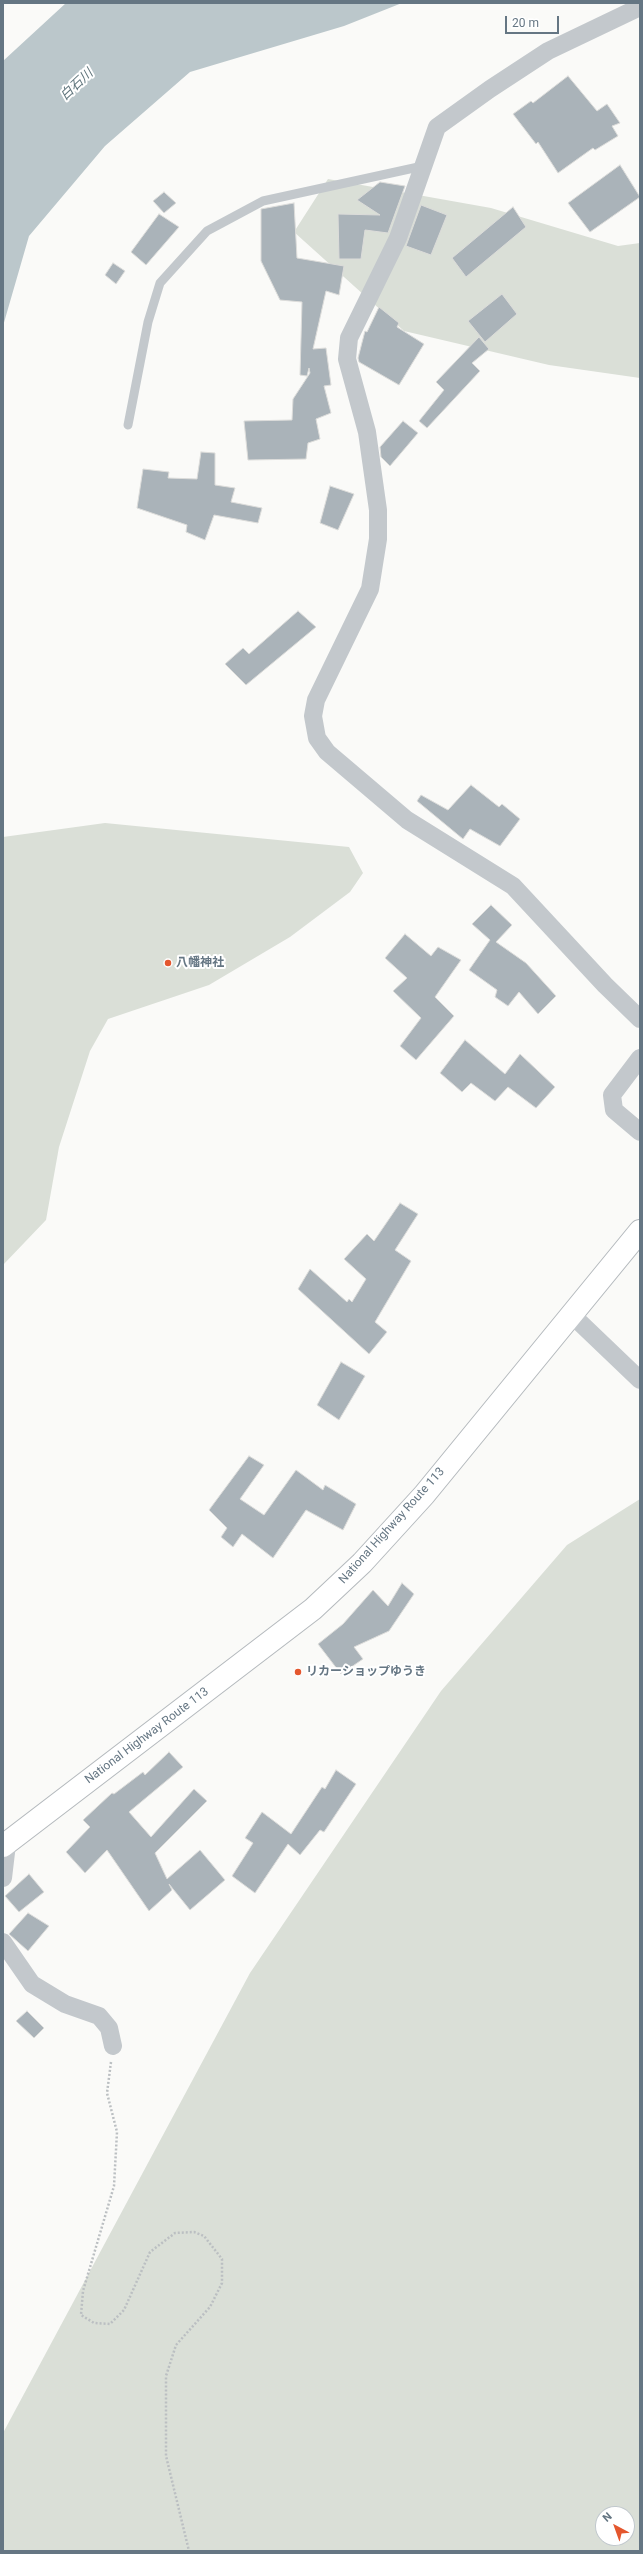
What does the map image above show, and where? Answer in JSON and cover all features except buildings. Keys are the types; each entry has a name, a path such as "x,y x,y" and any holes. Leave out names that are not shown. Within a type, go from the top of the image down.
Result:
{"highway":[{"name":"National Highway Route 113","path":"5,1845 313,1609 362,1563 424,1495 640,1231"}],"street":[{"path":"640,7 548,51 465,106 437,127 398,238 349,338 347,359 366,432 378,510 378,539 370,589 316,700 313,716 318,738 327,752 407,820 513,886 605,985 640,1019"},
{"path":"640,1058 612,1095 614,1110 640,1132"},
{"path":"572,1315 640,1380"},
{"path":"3,1878 5,1845"},
{"path":"3,1942 32,1984 65,2004 99,2016 109,2028 113,2046"}],"lane":[{"path":"128,425 148,322 160,283 207,231 263,201 423,166"}],"path":[{"path":"113,2046 107,2093 117,2132 114,2186 83,2291 81,2314 94,2324 110,2324 124,2310 150,2252 175,2233 194,2232 204,2236 222,2259 222,2283 210,2307 176,2345 166,2376 166,2456 189,2551"}],"shaded area":[{"path":"328,179 491,208 618,246 640,243 640,378 549,365 404,331 294,232"},
{"path":"105,823 349,847 363,873 350,892 290,937 209,985 108,1019 90,1051 59,1147 46,1220 3,1265 3,837"},
{"path":"640,1499 640,2551 3,2551 3,2433 250,1973 441,1691 567,1545"}],"water":[{"name":"白石川","path":"66,3 402,3 344,26 190,72 105,146 29,236 3,326 3,61"}],"place":[{"name":"八幡神社","path":"168,963"},
{"name":"リカーショップゆうき","path":"298,1672"}]}
